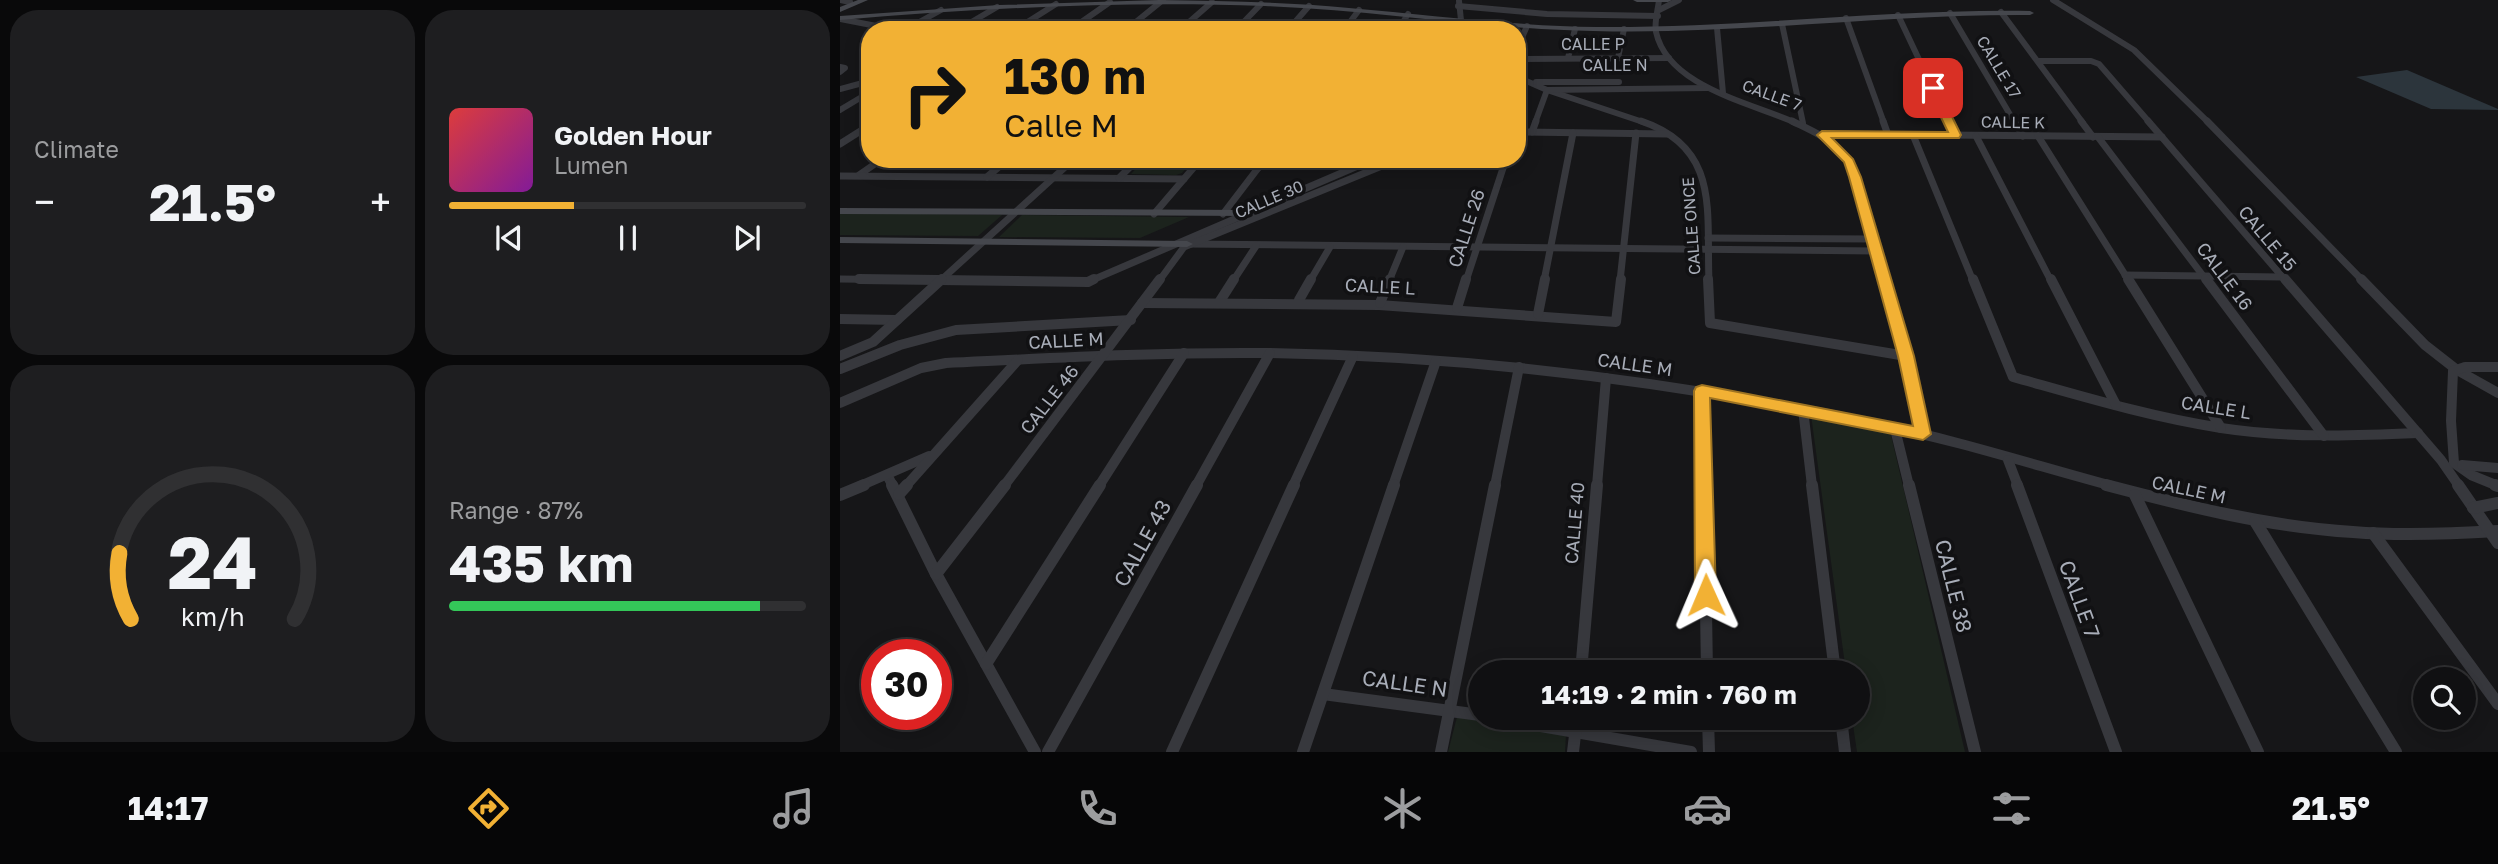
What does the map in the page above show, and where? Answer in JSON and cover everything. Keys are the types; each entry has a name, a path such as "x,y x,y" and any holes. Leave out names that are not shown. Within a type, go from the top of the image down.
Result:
{"street":[{"path":"840,0 852,1"},
{"path":"840,8 864,0"},
{"path":"1637,0 1668,0"},
{"path":"1656,29 1659,0"},
{"path":"1460,20 1459,3 1547,14 1658,13 1679,0"},
{"path":"2053,0 2134,50 2186,99 2425,345 2457,370 2498,393"},
{"path":"840,8 852,1"},
{"path":"1137,21 1162,1"},
{"path":"840,19 997,6 1162,1 1309,6 1471,21"},
{"path":"1083,21 1110,2"},
{"path":"1190,21 1212,2"},
{"path":"1029,21 1056,4"},
{"path":"1245,21 1261,4"},
{"path":"973,21 997,6"},
{"path":"1296,21 1309,6"},
{"path":"921,21 941,10"},
{"path":"1351,21 1359,10"},
{"name":"CALLE 16","path":"2001,12 2205,276 2324,436"},
{"name":"CALLE 17","path":"1950,13 2023,136"},
{"path":"1527,26 1656,29 1782,24 1898,15 2030,13"},
{"path":"857,22 876,15"},
{"path":"1404,21 1408,15"},
{"path":"1898,15 1955,135"},
{"path":"1846,18 1888,135"},
{"path":"840,19 861,23"},
{"path":"1782,24 1803,123"},
{"path":"1717,27 1723,93"},
{"path":"1568,58 1575,29"},
{"path":"1618,58 1623,29"},
{"name":"CALLE 7","path":"1656,29 1669,58 1700,83 1803,123 1822,135 1849,161 1906,356 1923,434"},
{"name":"CALLE P","path":"1526,59 1669,58"},
{"name":"CALLE 15","path":"2038,61 2096,62 2441,460 2473,508 2494,532 2498,542"},
{"name":"CALLE ONCE","path":"1526,81 1631,117 1669,134 1694,156 1702,169 1705,182 1710,323 1906,356"},
{"name":"CALLE N","path":"1529,82 1700,83"},
{"path":"840,89 861,83"},
{"name":"CALLE N","path":"1547,90 1712,88"},
{"path":"1532,132 1547,90"},
{"path":"841,109 861,97"},
{"path":"840,145 861,131"},
{"path":"1526,132 1669,134"},
{"path":"1538,314 1573,133"},
{"path":"1622,249 1636,133"},
{"name":"CALLE K","path":"1822,135 2162,137"},
{"name":"CALLE L","path":"1913,135 2013,377 2116,405 2221,428 2324,436 2418,433"},
{"path":"1976,136 2116,405"},
{"path":"2038,136 2221,428"},
{"path":"858,176 869,168"},
{"path":"987,177 998,168"},
{"path":"840,356 873,342 1064,168"},
{"path":"1119,178 1129,168"},
{"path":"1154,214 1193,168"},
{"path":"1223,214 1258,168"},
{"path":"840,279 1088,282 1255,216 1355,168"},
{"name":"CALLE 30","path":"1255,216 1377,168"},
{"name":"CALLE 26","path":"1457,308 1503,168"},
{"path":"840,176 1184,179"},
{"path":"840,211 1255,216"},
{"path":"1709,238 1873,239"},
{"path":"840,240 1877,251"},
{"name":"CALLE 46","path":"936,574 1104,356 1182,244"},
{"path":"1220,301 1256,246"},
{"path":"1299,300 1330,247"},
{"path":"1380,303 1403,247"},
{"name":"CALLE L","path":"1142,303 1299,300 1380,303 1616,322 1622,249"},
{"path":"2125,275 2281,277"},
{"path":"840,319 897,320"},
{"path":"840,369 879,353 956,330 1130,320"},
{"path":"873,342 879,353"},
{"path":"986,664 1184,353"},
{"name":"CALLE M","path":"840,403 921,369 946,363 1184,353 1270,353 1519,367 1702,391 1923,434 2135,495 2255,520 2373,533 2494,532"},
{"name":"CALLE 43","path":"1048,752 1270,353"},
{"path":"1172,752 1353,356"},
{"path":"899,494 1018,360"},
{"path":"1303,752 1436,361"},
{"path":"1441,752 1519,367"},
{"path":"2454,463 2451,421 2453,371 2465,367 2498,367"},
{"name":"CALLE 40","path":"1582,660 1606,378"},
{"path":"1702,391 1707,660"},
{"path":"1803,410 1834,660"},
{"name":"CALLE 38","path":"1895,429 1975,752"},
{"path":"840,495 935,454"},
{"name":"CALLE 7","path":"2008,460 2116,752"},
{"path":"2441,460 2482,469 2498,468"},
{"path":"2454,463 2471,475 2498,486"},
{"path":"887,475 899,494 936,574 1035,752"},
{"path":"2135,495 2258,752"},
{"path":"2473,508 2498,503"},
{"path":"2255,520 2396,752"},
{"path":"2373,533 2498,704"},
{"name":"CALLE N","path":"1323,694 1468,713"},
{"path":"1573,752 1575,730"},
{"path":"1601,730 1691,752"},
{"path":"1708,730 1709,752"},
{"path":"1842,730 1845,752"}],"shaded area":[{"path":"2407,70 2498,110 2431,109 2356,77"},
{"path":"1137,168 1186,168 1176,175 1131,174"},
{"path":"840,213 1002,215 978,236 840,235"},
{"path":"1022,215 1189,217 1140,238 999,237"},
{"path":"1811,415 1890,431 1965,752 1857,752 1854,730 1870,730 1870,660 1844,660"},
{"path":"1457,717 1468,719 1468,730 1536,730 1566,735 1565,752 1448,752"}],"route":[{"path":"1706,595 1702,391 1923,434 1906,356 1855,177 1849,161 1822,135 1955,135 1933,88"}]}
